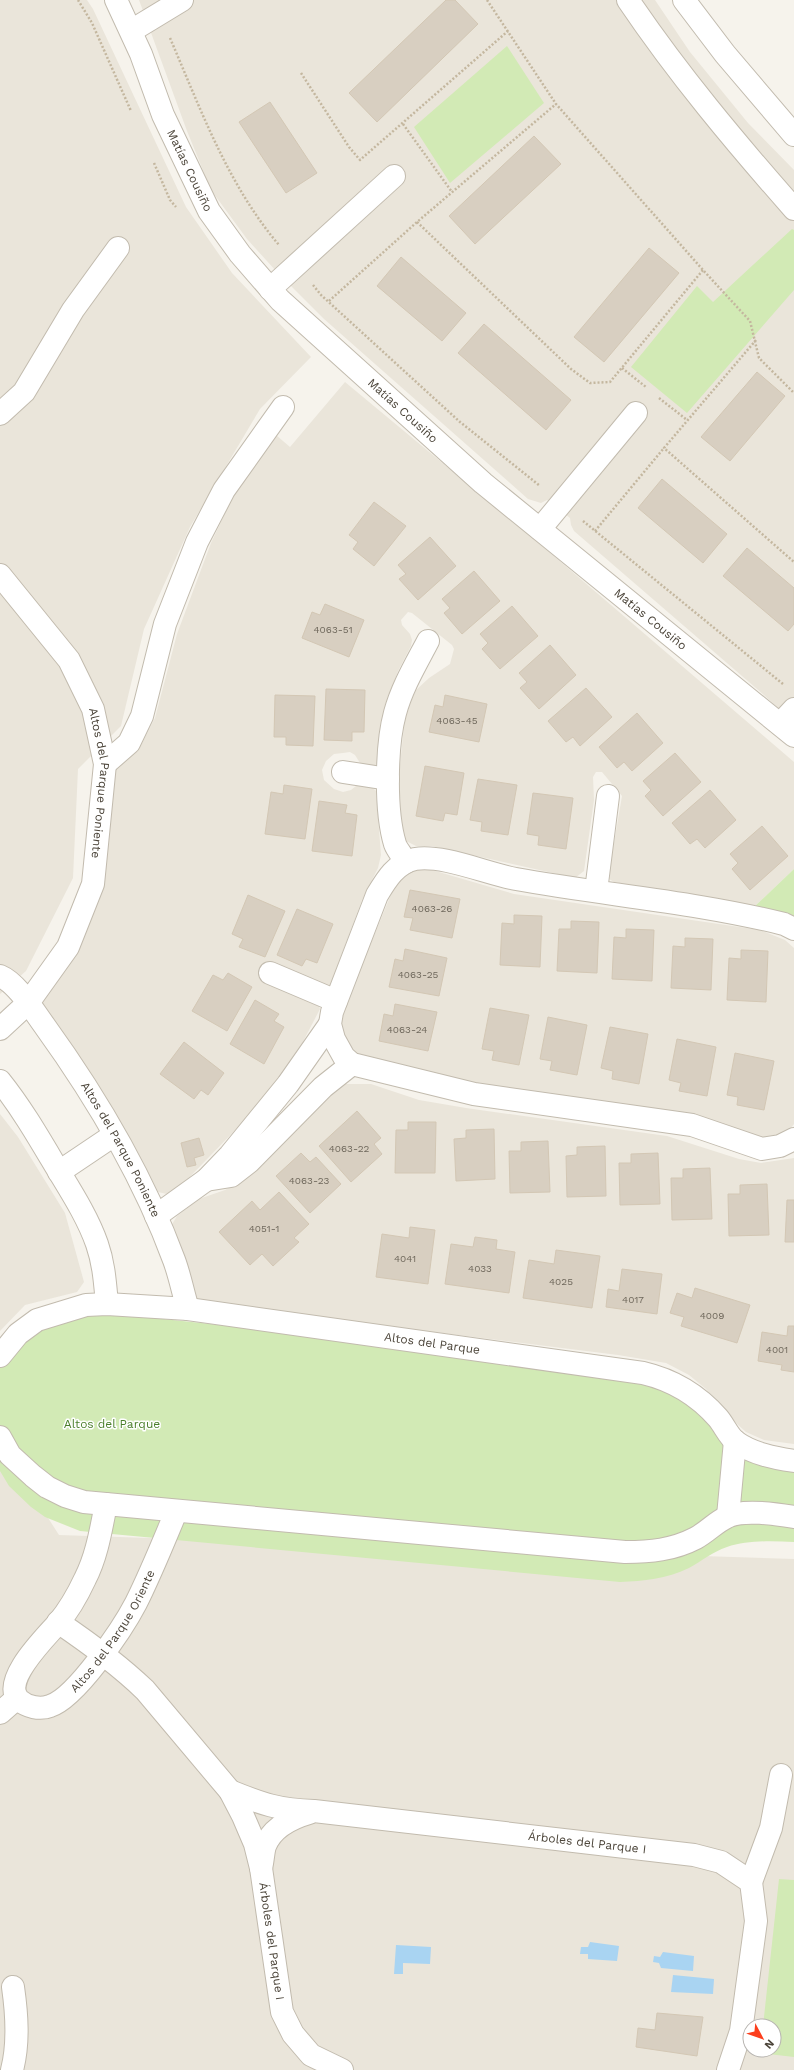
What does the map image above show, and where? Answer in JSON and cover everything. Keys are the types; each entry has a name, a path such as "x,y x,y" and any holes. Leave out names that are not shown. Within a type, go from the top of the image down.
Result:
{"street":[{"name":"Matías Cousiño","path":"116,0 131,31 163,115 209,211 240,254 280,300 483,483 540,529 789,715"},
{"path":"131,31 182,0"},
{"path":"628,0 678,72 737,144 794,209"},
{"path":"684,0 725,54 794,135"},
{"path":"270,289 394,176"},
{"path":"0,414 24,392 73,310 118,248"},
{"path":"105,764 129,743 142,716 165,624 197,542 224,490 283,407"},
{"path":"540,529 636,413"},
{"name":"Altos del Parque Poniente","path":"0,575 69,660 93,709 105,764 93,884 68,947 28,1003 0,1029"},
{"path":"406,862 396,846 392,830 388,779 394,714 402,691 428,641"},
{"path":"342,772 388,779"},
{"path":"596,891 608,796"},
{"path":"156,1216 206,1180 260,1121 302,1065 330,1024 336,1001 377,895 386,880 399,866 406,862 421,858 447,862 499,876 703,906 784,924 794,929"},
{"path":"270,973 336,1001"},
{"path":"0,976 8,979 28,1003"},
{"name":"Altos del Parque Poniente","path":"28,1003 78,1074 129,1160 156,1216 174,1261 188,1310"},
{"path":"330,1024 338,1047 352,1064 474,1094 692,1125 762,1148 780,1146 794,1139"},
{"path":"206,1180 231,1176 249,1162 323,1087 352,1064"},
{"path":"0,1081 18,1104 76,1199 97,1243 104,1270 107,1304"},
{"path":"260,1121 276,1135"},
{"path":"59,1172 114,1136"},
{"name":"Altos del Parque","path":"0,1356 18,1334 37,1320 86,1305 107,1304 188,1310 643,1373 661,1377 694,1394 719,1419 735,1442"},
{"path":"0,1437 10,1455 47,1487 65,1496 84,1502 176,1512 625,1552 655,1552 678,1545 696,1538 728,1516 770,1513 794,1517"},
{"path":"728,1516 735,1442 757,1452 794,1461"},
{"path":"0,1712 17,1698 14,1690 16,1677 21,1665 58,1622 86,1579 95,1554 106,1504"},
{"name":"Altos del Parque Oriente","path":"17,1698 24,1704 38,1707 49,1707 59,1702 69,1694 103,1653 135,1604 156,1561 176,1512"},
{"name":"Árboles del Parque I","path":"58,1622 103,1653 145,1690 230,1791 255,1844 261,1868 282,2012 293,2034 311,2055 342,2070"},
{"path":"728,2070 740,2031 756,1922 751,1882 771,1828 781,1775"},
{"name":"Árboles del Parque I","path":"230,1791 264,1805 281,1809 694,1856 721,1862 751,1882"},
{"path":"261,1868 265,1846 274,1832 296,1817 314,1812"},
{"path":"12,2070 17,2037 16,2007 13,1987"}],"path":[{"path":"486,0 556,104 585,140 750,321 756,339 759,358 794,393"},
{"path":"158,14 223,161 267,231 296,265 329,301 460,422 595,531 789,715"},
{"path":"301,73 349,147 360,160 508,31"},
{"path":"329,301 417,222 556,104"},
{"path":"403,124 452,192"},
{"path":"417,222 571,369 590,383 610,382 703,270"},
{"path":"595,531 756,339"},
{"path":"664,448 794,562"}],"shaded area":[{"path":"0,0 87,0 93,9 186,207 232,273 311,357 260,409 190,527 144,629 121,726 78,769 73,878 26,971 0,994"},
{"path":"139,0 655,0 690,52 748,123 794,170 794,723 764,695 574,531 570,518 547,500 541,503 528,499 324,319 276,271 247,239 211,190 187,131"},
{"path":"345,382 534,539 794,762 794,869 753,908 614,882 609,879 609,872 622,796 602,772 596,772 593,777 594,800 584,871 575,878 432,846 416,846 406,841 402,837 399,775 405,716 415,691 429,678 450,664 454,649 452,645 412,613 408,612 401,620 402,625 410,634 412,640 411,646 398,671 388,699 378,762 374,767 366,768 360,763 355,755 350,752 334,754 326,761 322,770 324,780 334,789 343,792 351,790 362,784 372,787 376,791 381,855 378,868 362,900 331,983 318,1004 320,1009 295,1057 270,1094 180,1187 167,1194 158,1192 41,1014 40,999 70,958 110,774 119,763 141,745 155,718 177,634 211,543 238,486 276,435 290,447"},
{"path":"425,868 514,894 760,930 785,940 794,948 794,1124 786,1134 772,1142 472,1083 358,1058 341,1035 341,1015 397,880 404,872"},
{"path":"339,1084 371,1084 419,1100 667,1136 739,1159 761,1163 794,1158 794,1444 764,1440 746,1432 727,1415 706,1389 689,1375 666,1363 618,1355 203,1303 193,1300 171,1226 177,1216 199,1199 225,1190 240,1182"},
{"path":"0,1114 18,1137 65,1213 84,1282 77,1292 25,1305 0,1331"},
{"path":"0,1443 59,1535 794,1559 794,2070 0,2070"}],"green space":[{"path":"507,46 544,103 450,183 414,127"},
{"path":"792,229 794,230 794,290 687,413 631,367 697,286 713,302"},
{"path":"794,869 794,921 753,908"},
{"name":"Altos del Parque","path":"87,1311 640,1369 742,1435 794,1457 794,1542 777,1541 743,1543 717,1551 689,1568 672,1575 646,1580 620,1582 80,1531 45,1517 31,1507 9,1486 0,1471 0,1368 8,1355 39,1326"},
{"path":"779,1879 794,1880 794,2057 782,2056 782,2018 764,2018"}],"water":[{"path":"590,1942 619,1946 617,1961 588,1959 588,1954 580,1954 581,1947 588,1947"},
{"path":"396,1945 431,1947 430,1964 403,1963 403,1974 394,1974"},
{"path":"663,1952 694,1956 693,1971 661,1968 659,1963 653,1962 654,1956 660,1957"},
{"path":"673,1975 714,1979 713,1994 671,1992"}],"building":[{"path":"446,0 455,0 478,24 377,122 349,93"},
{"path":"270,102 317,173 286,193 239,122"},
{"path":"534,136 561,164 475,244 449,216"},
{"path":"649,248 679,273 604,362 574,337"},
{"path":"401,257 466,313 442,341 377,286"},
{"path":"484,324 571,400 546,430 458,353"},
{"path":"757,372 785,396 730,461 701,437"},
{"path":"662,479 727,534 703,563 638,508"},
{"path":"374,502 406,526 374,566 353,549 358,542 349,535"},
{"path":"430,537 456,566 418,600 399,579 406,574 398,565"},
{"path":"747,548 794,588 794,624 788,631 723,576"},
{"path":"474,571 500,601 462,634 444,613 450,608 442,599"},
{"path":"325,604 364,620 349,657 302,638 312,612 320,615"},
{"path":"512,606 538,636 500,669 482,649 488,643 480,634"},
{"path":"550,645 576,675 539,709 520,688 527,682 519,673"},
{"path":"586,688 612,717 580,746 573,737 566,742 548,721"},
{"path":"326,689 365,690 364,732 352,732 352,741 324,740"},
{"path":"275,695 315,696 313,746 286,745 286,737 274,737"},
{"path":"445,695 487,704 479,742 429,732 435,705 443,707"},
{"path":"637,713 663,743 632,771 624,762 617,768 599,747"},
{"path":"675,753 701,782 663,816 645,796 651,790 643,781"},
{"path":"425,766 464,773 457,815 445,813 443,821 416,816"},
{"path":"478,779 517,785 508,835 481,831 482,822 470,820"},
{"path":"284,785 312,789 305,839 265,834 271,792 283,794"},
{"path":"710,790 736,820 705,848 697,839 690,844 672,823"},
{"path":"533,793 573,798 566,849 538,845 539,836 527,834"},
{"path":"319,801 347,805 345,813 357,815 352,856 312,851"},
{"path":"762,826 788,856 750,890 732,869 738,863 730,854"},
{"path":"410,890 460,899 452,938 410,930 413,918 404,917"},
{"path":"248,895 285,911 265,957 239,947 243,939 232,934"},
{"path":"297,909 333,924 317,963 306,959 302,966 277,955"},
{"path":"514,915 542,916 540,967 500,965 502,923 514,924"},
{"path":"571,921 599,922 597,973 557,971 559,929 571,929"},
{"path":"626,929 654,930 652,981 612,979 614,937 626,938"},
{"path":"685,938 713,939 711,990 671,988 673,946 685,947"},
{"path":"405,949 447,958 439,996 389,987 395,959 403,961"},
{"path":"741,950 768,951 766,1002 727,1000 729,958 741,959"},
{"path":"228,973 252,987 227,1031 192,1011 213,975 223,980"},
{"path":"255,1000 279,1014 274,1021 284,1027 264,1064 230,1044"},
{"path":"395,1004 437,1012 428,1051 379,1041 384,1014 393,1016"},
{"path":"490,1008 529,1015 519,1065 492,1060 494,1051 482,1049"},
{"path":"548,1017 587,1025 577,1075 550,1070 552,1061 540,1059"},
{"path":"610,1027 648,1034 639,1084 612,1079 613,1071 601,1068"},
{"path":"677,1039 716,1047 707,1096 679,1091 681,1083 669,1080"},
{"path":"184,1042 224,1073 208,1095 201,1090 194,1099 160,1074"},
{"path":"735,1053 774,1061 764,1110 737,1105 738,1097 727,1095"},
{"path":"357,1111 381,1138 374,1144 382,1154 351,1182 319,1146"},
{"path":"408,1122 436,1122 435,1173 395,1173 396,1130 408,1130"},
{"path":"494,1129 495,1179 456,1181 454,1139 466,1138 466,1130"},
{"path":"199,1138 204,1155 194,1158 196,1165 187,1167 181,1143"},
{"path":"548,1141 550,1192 510,1193 509,1151 521,1151 521,1142"},
{"path":"605,1146 606,1196 567,1197 566,1156 577,1155 577,1147"},
{"path":"301,1153 310,1162 316,1157 341,1184 310,1213 276,1176"},
{"path":"658,1153 660,1204 620,1205 619,1163 631,1163 631,1154"},
{"path":"710,1168 712,1219 672,1220 671,1178 683,1178 683,1169"},
{"path":"767,1184 769,1235 729,1236 728,1194 740,1194 740,1185"},
{"path":"279,1192 309,1224 294,1238 299,1242 273,1266 262,1254 250,1265 219,1232 252,1201 260,1210"},
{"path":"787,1200 794,1200 794,1242 785,1242"},
{"path":"410,1227 435,1230 428,1284 376,1277 382,1234 409,1238"},
{"path":"475,1237 497,1240 496,1249 515,1252 509,1293 445,1284 451,1244 473,1247"},
{"path":"556,1250 600,1256 592,1308 523,1298 529,1260 554,1264"},
{"path":"622,1269 662,1274 657,1314 606,1307 608,1289 619,1291"},
{"path":"695,1288 750,1305 737,1343 681,1326 684,1317 670,1313 677,1293 692,1298"},
{"path":"788,1326 794,1326 794,1372 781,1370 782,1365 758,1361 762,1332 787,1336"},
{"path":"657,2013 703,2017 697,2056 636,2047 638,2028 655,2030"}]}
